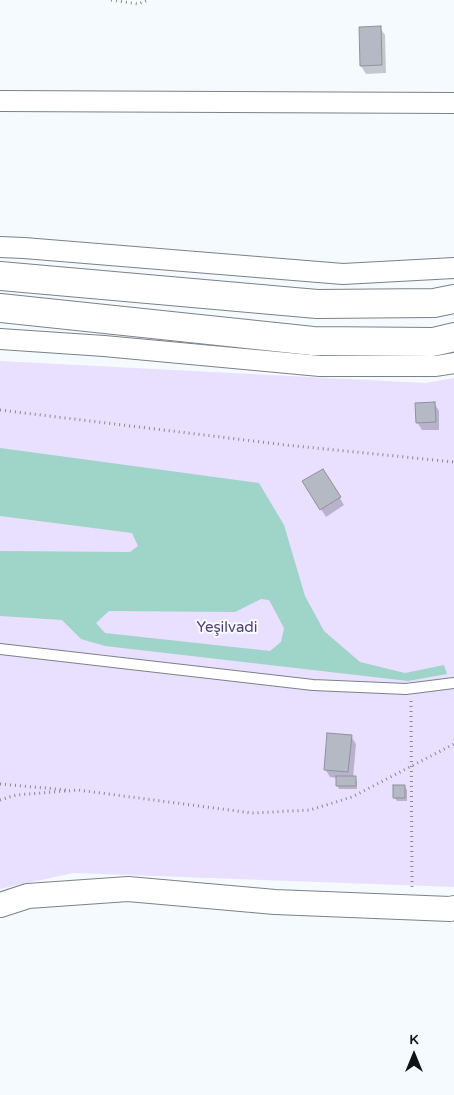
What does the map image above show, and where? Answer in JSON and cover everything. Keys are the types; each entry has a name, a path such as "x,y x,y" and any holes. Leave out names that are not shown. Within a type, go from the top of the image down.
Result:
{"main road":[{"path":"0,276 316,304 434,303 454,299"},
{"path":"0,308 314,341 434,342 454,337"}],"street":[{"path":"0,101 454,103"},
{"path":"0,248 43,249 343,274 454,268"},
{"path":"0,338 320,366 436,366 454,363"},
{"path":"0,904 28,896 128,889 275,902 454,908"}],"lane":[{"path":"0,649 314,685 411,688 454,683"}],"path":[{"path":"111,0 138,4 148,0"},
{"path":"0,410 286,445 454,462"},
{"path":"411,688 412,906"},
{"path":"0,784 90,792 252,813 310,810 352,797 454,744"},
{"path":"0,800 16,795 76,791"}],"green space":[{"name":"Yeşilvadi","path":"0,361 425,383 454,378 454,887 73,873 0,889"}],"shaded area":[{"path":"0,448 259,483 284,525 305,596 324,631 360,662 405,673 444,665 447,674 408,681 105,646 81,639 62,620 0,616 0,551 130,552 138,546 132,533 0,516","holes":["261,599 269,600 284,628 281,642 270,651 105,633 96,623 109,611 235,612"]}],"building":[{"path":"381,26 382,65 360,66 359,27"},
{"path":"435,402 436,422 416,423 415,403"},
{"path":"323,469 341,497 320,510 302,481"},
{"path":"327,733 352,735 348,772 324,770"},
{"path":"336,776 356,776 356,786 336,786"},
{"path":"393,785 405,785 405,798 393,798"}]}
